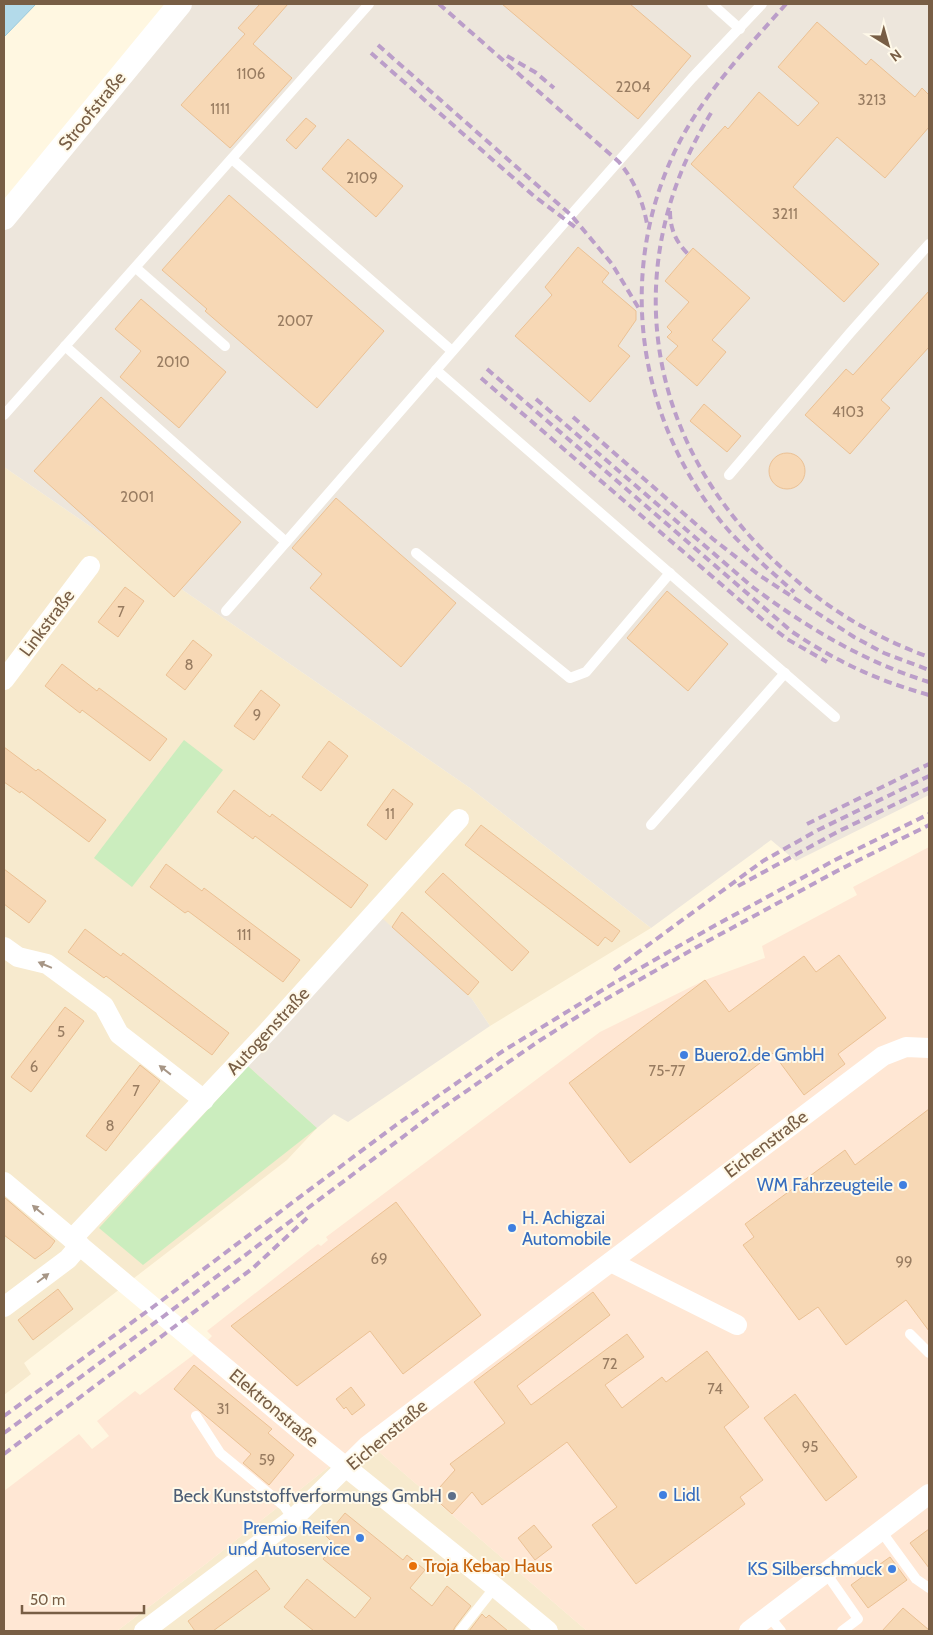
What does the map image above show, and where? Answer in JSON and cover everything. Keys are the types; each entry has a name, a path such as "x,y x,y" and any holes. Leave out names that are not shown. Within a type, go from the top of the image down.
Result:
{"street":[{"name":"Stroofstraße","path":"4,218 180,4"},
{"name":"Linkstraße","path":"4,680 90,566"},
{"name":"Autogenstraße","path":"4,1307 68,1259 76,1242 459,819"},
{"path":"4,946 18,957 47,964 104,1006 119,1034 204,1100"},
{"name":"Eichenstraße","path":"144,1631 293,1519 367,1446 883,1056 906,1048 929,1048"},
{"name":"Elektronstraße","path":"4,1182 346,1468 548,1631"},
{"path":"611,1262 737,1326"},
{"path":"749,1631 775,1624 826,1573 929,1494"}],"lane":[{"path":"4,416 369,4"},
{"path":"712,4 740,29"},
{"path":"226,611 692,78 762,4"},
{"path":"232,159 452,351"},
{"path":"729,475 929,244"},
{"path":"136,268 225,346"},
{"path":"65,346 286,542"},
{"path":"436,370 835,717"},
{"path":"416,553 570,678 586,672 670,573"},
{"path":"651,825 785,673"},
{"path":"910,1334 929,1353"},
{"path":"196,1416 220,1452 284,1506 293,1519"},
{"path":"881,1531 916,1579 929,1588"},
{"path":"826,1573 858,1619 842,1631"},
{"path":"460,1631 495,1587"}],"shaded area":[{"path":"186,4 929,4 929,795 796,861 771,840 651,928 470,788 4,467 4,229"},
{"path":"4,467 470,788 651,928 490,1026 472,999 248,1066 317,1128 287,1160 24,1363 31,1374 4,1395"},
{"path":"929,847 929,1631 587,1631 364,1439 207,1563 117,1631 4,1631 4,1491 79,1434 92,1449 109,1436 97,1421 135,1391 140,1395 192,1356 212,1336 207,1331 318,1244 321,1246 328,1240 326,1237 600,1032 705,980 765,958 762,946 857,895 853,887"},
{"path":"382,918 472,999 490,1026 348,1122 334,1114 317,1128 248,1066"},
{"path":"364,1439 587,1631 117,1631 207,1563"}],"green space":[{"path":"184,740 223,770 132,887 94,858"},
{"path":"248,1066 317,1128 143,1265 99,1228"}],"water":[{"path":"4,4 36,4 4,37"}],"building":[{"path":"260,4 288,4 253,44 292,78 230,148 181,105 245,34 238,28"},
{"path":"502,4 630,4 691,56 638,119"},
{"path":"817,22 866,65 871,59 915,97 922,88 929,95 929,127 885,178 837,137 793,187 879,264 844,302 691,164 725,126 728,129 759,92 798,126 819,103 778,67"},
{"path":"306,118 316,126 296,149 286,140"},
{"path":"348,139 403,186 376,217 322,169"},
{"path":"229,195 384,331 317,408 205,311 207,309 162,270"},
{"path":"578,247 609,273 602,282 636,311 636,320 618,346 630,356 590,402 515,336 552,295 545,287"},
{"path":"693,248 750,298 712,340 726,352 697,386 666,359 678,346 667,337 672,332 667,327 689,302 665,281"},
{"path":"929,291 929,347 881,400 890,408 850,454 805,415 846,369 853,375"},
{"path":"141,299 226,372 179,428 120,377 141,351 115,329"},
{"path":"101,397 241,522 174,597 34,471"},
{"path":"704,404 741,436 727,452 690,421"},
{"path":"787,453 800,458 805,471 800,484 787,489 774,484 769,471 774,458"},
{"path":"336,498 456,603 401,667 310,588 322,574 292,548"},
{"path":"125,587 144,601 118,637 98,622"},
{"path":"667,591 728,644 688,691 627,638"},
{"path":"193,640 212,655 185,690 166,675"},
{"path":"62,664 97,691 99,688 167,739 150,761 82,710 80,713 45,686"},
{"path":"261,690 280,705 254,740 234,726"},
{"path":"329,741 348,756 321,791 302,777"},
{"path":"4,747 36,771 38,769 106,820 89,842 21,791 20,793 4,782"},
{"path":"393,789 413,804 386,840 367,825"},
{"path":"234,790 270,817 272,814 368,885 351,908 255,836 253,839 217,812"},
{"path":"481,825 620,931 612,942 605,937 598,946 465,845"},
{"path":"166,864 202,891 204,888 300,960 283,982 188,911 185,913 150,887"},
{"path":"4,869 46,901 29,923 4,904"},
{"path":"443,873 529,952 512,971 425,892"},
{"path":"402,912 479,982 468,995 392,927"},
{"path":"85,929 121,956 123,953 229,1033 212,1055 106,976 104,978 68,952"},
{"path":"839,955 886,1018 838,1054 845,1064 804,1095 773,1053 630,1163 569,1083 705,980 729,1012 804,956 816,972"},
{"path":"65,1007 84,1021 31,1092 11,1077"},
{"path":"140,1065 160,1081 106,1151 86,1136"},
{"path":"929,1109 929,1331 906,1300 846,1345 818,1307 799,1320 743,1245 754,1237 745,1224 845,1150 855,1165"},
{"path":"4,1197 55,1241 50,1248 35,1259 4,1235"},
{"path":"396,1202 481,1315 403,1374 370,1331 297,1386 231,1326"},
{"path":"58,1289 73,1309 33,1340 18,1320"},
{"path":"593,1292 610,1315 517,1386 531,1405 627,1334 644,1357 605,1385 622,1408 662,1377 666,1382 707,1351 749,1407 724,1427 763,1480 740,1497 745,1504 636,1584 592,1525 617,1507 567,1442 482,1505 472,1492 452,1514 432,1496 455,1470 450,1464 505,1423 474,1382"},
{"path":"194,1365 272,1429 268,1433 294,1455 269,1485 243,1463 251,1454 174,1389"},
{"path":"351,1387 365,1405 352,1415 336,1399"},
{"path":"795,1394 857,1477 826,1501 764,1418"},
{"path":"345,1513 403,1560 407,1555 425,1570 410,1588 432,1606 447,1586 471,1606 453,1631 314,1631 284,1607 307,1579 355,1618 371,1598 323,1559 335,1545 326,1536"},
{"path":"534,1525 552,1547 535,1560 518,1538"},
{"path":"929,1529 929,1568 910,1543"},
{"path":"890,1557 907,1580 868,1608 851,1585"},
{"path":"256,1570 270,1589 213,1631 195,1631 188,1621"},
{"path":"903,1608 929,1630 929,1631 882,1631"},
{"path":"482,1614 486,1618 489,1615 508,1631 469,1631"}],"railway":[{"path":"439,4 619,162 637,191 647,224"},
{"path":"786,4 715,87 680,141 660,189 647,238 642,289 644,339 654,388 670,436 693,482 731,533 748,551 794,592"},
{"path":"378,45 571,215 612,264 641,312"},
{"path":"371,53 534,196 575,227"},
{"path":"507,56 535,72 554,88"},
{"path":"711,113 680,174 662,236 656,298 661,359 677,418 704,475 742,527 790,575 856,623 892,642 929,657"},
{"path":"670,211 674,235 688,254"},
{"path":"487,369 791,631 857,669 929,695"},
{"path":"481,378 764,621 787,639 827,662"},
{"path":"536,399 750,585 792,615 835,641 881,664 929,682"},
{"path":"573,417 713,539 759,575 854,637 884,653 929,670"},
{"path":"807,824 929,764"},
{"path":"614,970 763,861 818,830 929,776"},
{"path":"738,886 839,831 929,788"},
{"path":"4,1416 396,1125 503,1051 614,983 714,926 835,860 929,814"},
{"path":"4,1433 164,1316 436,1112 539,1041 599,1003 695,948 837,871 929,825"},
{"path":"4,1454 253,1268 307,1218"}],"place":[{"name":"Buero2.de GmbH","path":"684,1055"},
{"name":"WM Fahrzeugteile","path":"903,1185"},
{"name":"H. Achigzai Automobile","path":"512,1228"},
{"name":"Lidl","path":"663,1495"},
{"name":"Beck Kunststoffverformungs GmbH","path":"452,1496"},
{"name":"Premio Reifen und Autoservice","path":"360,1538"},
{"name":"Troja Kebap Haus","path":"413,1566"},
{"name":"KS Silberschmuck","path":"892,1569"}]}
